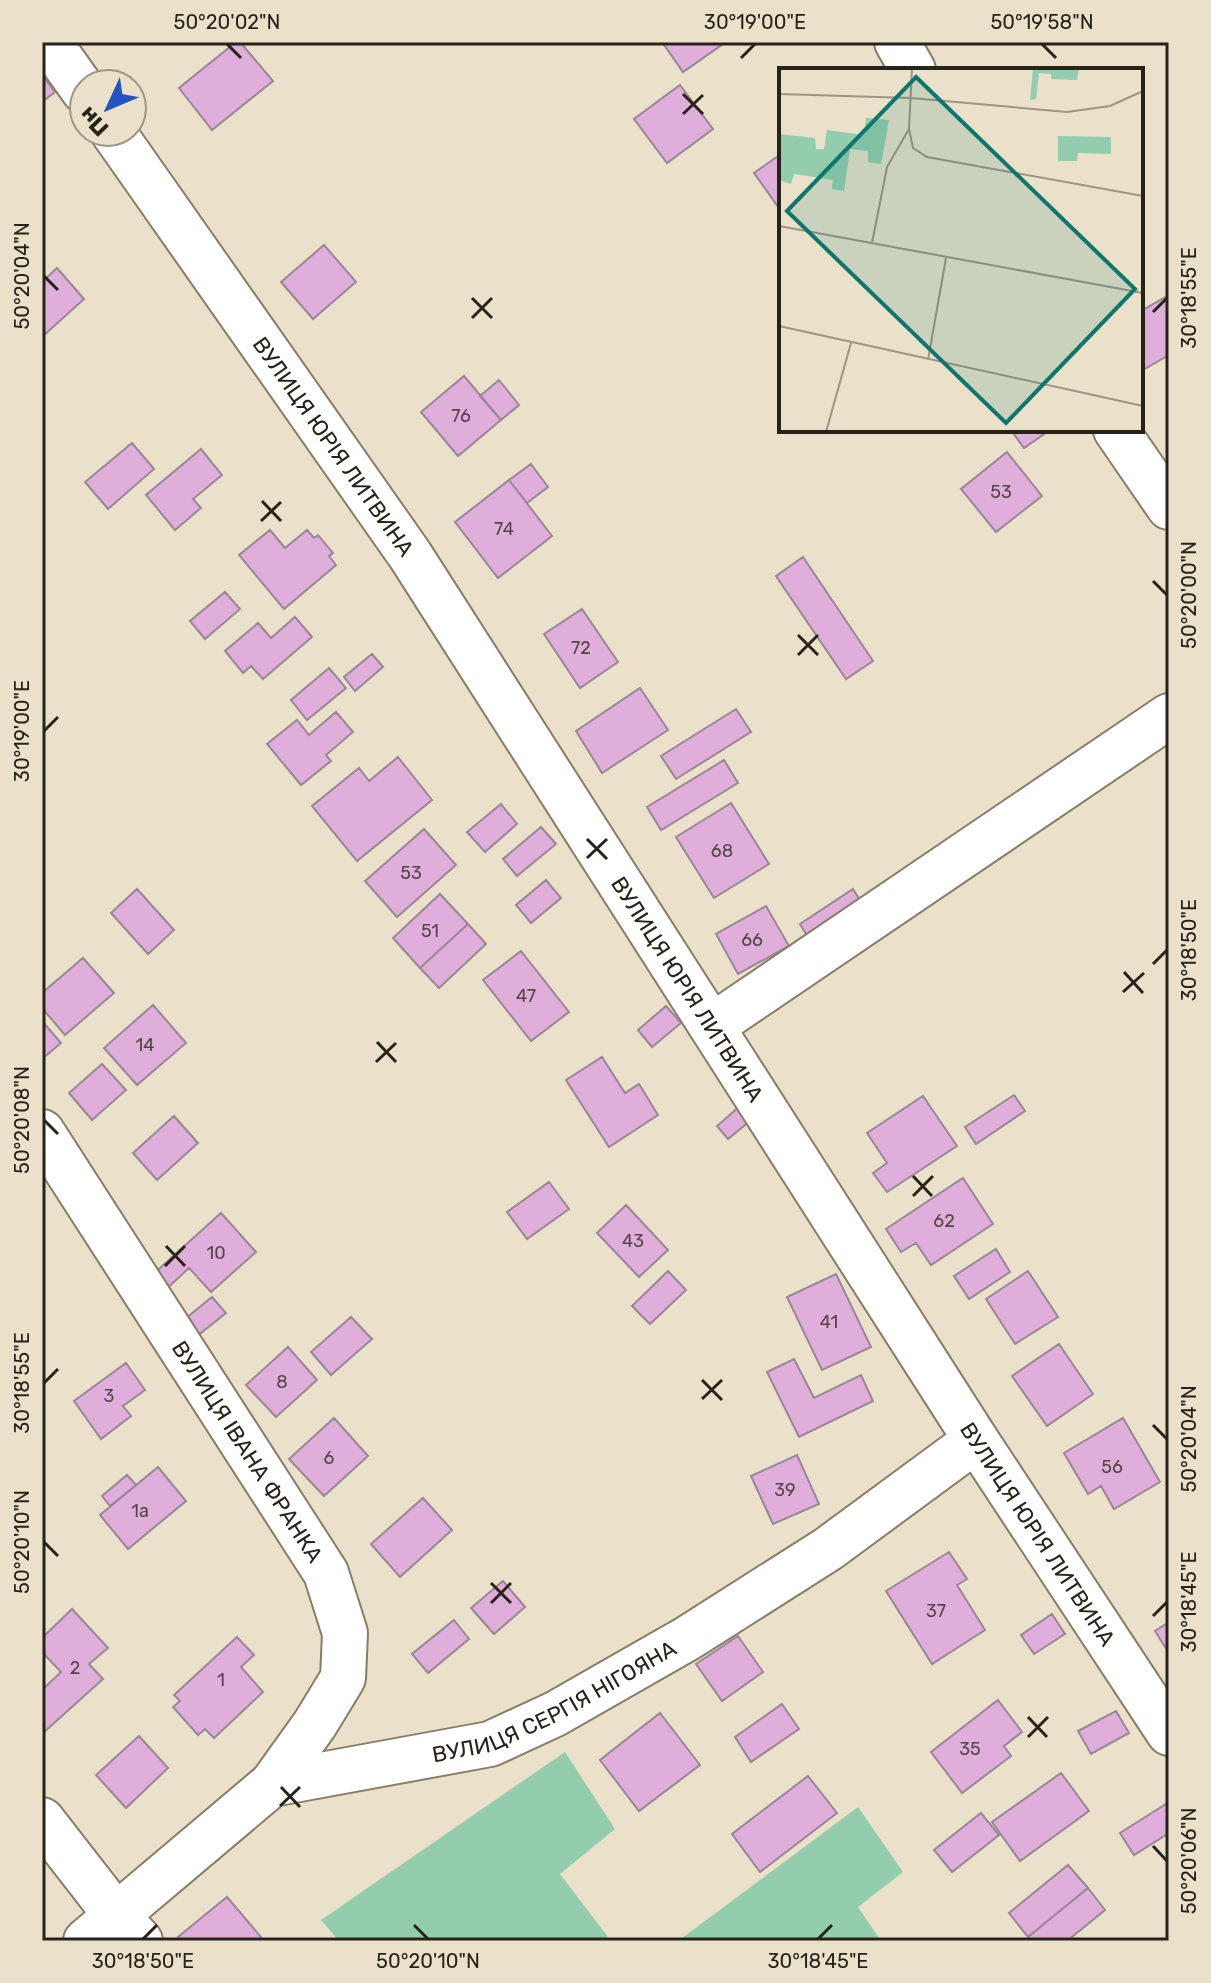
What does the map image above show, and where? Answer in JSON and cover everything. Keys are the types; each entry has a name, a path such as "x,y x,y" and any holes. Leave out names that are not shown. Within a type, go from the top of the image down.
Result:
{"street":[{"path":"49,42 68,69"},
{"path":"897,42 912,68"},
{"name":"ВУЛИЦЯ ЮРІЯ ЛИТВИНА","path":"124,148 410,555 976,1440 1169,1733"},
{"path":"1117,432 1169,507"},
{"path":"712,1026 1169,716"},
{"name":"ВУЛИЦЯ ІВАНА ФРАНКА","path":"42,1132 326,1573 345,1633 343,1678 272,1784"},
{"name":"ВУЛИЦЯ СЕРГІЯ НІГОЯНА","path":"42,1820 114,1932 272,1784 490,1744 555,1714 688,1638 828,1549 976,1440"}],"green space":[{"path":"565,1752 615,1829 560,1874 611,1941 339,1941 321,1920"},
{"path":"858,1807 903,1872 858,1907 881,1941 678,1941"}],"building":[{"path":"236,42 240,42 273,81 212,130 179,88"},
{"path":"662,42 726,42 683,72"},
{"path":"42,75 55,92 42,102"},
{"path":"680,85 713,129 667,163 634,119"},
{"path":"779,155 779,208 754,173"},
{"path":"324,245 356,282 313,319 281,282"},
{"path":"57,268 84,299 42,337 42,282"},
{"path":"1169,295 1169,355 1143,370 1143,310"},
{"path":"464,376 501,420 458,456 421,412"},
{"path":"499,380 519,405 501,420 480,396"},
{"path":"1012,432 1047,432 1024,448"},
{"path":"132,443 154,469 108,509 85,482"},
{"path":"201,449 222,475 193,499 201,508 175,530 146,495"},
{"path":"1007,452 1042,496 996,532 961,489"},
{"path":"531,464 548,487 527,503 509,480"},
{"path":"509,480 552,536 498,578 455,522"},
{"path":"270,530 285,548 307,530 314,538 318,535 333,553 329,556 336,565 284,609 239,555"},
{"path":"803,557 873,661 846,679 776,576"},
{"path":"225,592 240,609 205,639 190,621"},
{"path":"582,609 618,662 580,688 544,634"},
{"path":"295,617 312,637 263,679 251,666 243,673 225,651 258,623 271,638"},
{"path":"372,654 383,667 355,691 344,677"},
{"path":"329,668 346,688 307,720 291,700"},
{"path":"640,688 668,730 602,773 576,731"},
{"path":"736,709 751,732 676,779 661,756"},
{"path":"336,712 353,732 326,755 331,761 301,785 267,744 297,720 309,735"},
{"path":"398,757 432,800 357,861 312,806 359,768 369,781"},
{"path":"724,760 738,783 661,830 647,807"},
{"path":"731,803 769,864 714,898 676,837"},
{"path":"501,804 517,824 485,852 467,832"},
{"path":"541,827 556,844 517,876 503,859"},
{"path":"424,829 456,865 397,917 365,881"},
{"path":"546,880 561,898 531,923 516,905"},
{"path":"137,889 174,930 148,954 111,913"},
{"path":"853,889 864,907 811,942 800,924"},
{"path":"440,894 468,924 420,968 393,938"},
{"path":"766,906 789,946 738,974 716,934"},
{"path":"468,924 486,944 439,988 420,968"},
{"path":"521,951 569,1012 531,1041 483,980"},
{"path":"83,958 114,993 65,1035 42,1008 42,993"},
{"path":"153,1005 186,1043 137,1085 104,1048"},
{"path":"666,1006 681,1023 652,1047 638,1030"},
{"path":"42,1021 61,1043 42,1059"},
{"path":"602,1057 625,1093 639,1084 658,1115 609,1147 566,1080"},
{"path":"102,1064 126,1090 92,1120 69,1093"},
{"path":"1014,1095 1025,1111 976,1144 965,1127"},
{"path":"923,1096 957,1146 887,1192 873,1173 887,1163 867,1133"},
{"path":"740,1106 751,1120 728,1139 717,1126"},
{"path":"174,1116 198,1143 157,1180 133,1153"},
{"path":"963,1178 993,1224 931,1265 916,1243 901,1252 886,1229"},
{"path":"549,1182 569,1209 527,1239 507,1212"},
{"path":"626,1205 668,1250 639,1277 597,1233"},
{"path":"221,1213 256,1252 211,1292 189,1268 163,1292 150,1277"},
{"path":"996,1249 1010,1272 969,1299 954,1276"},
{"path":"668,1271 686,1290 650,1324 632,1306"},
{"path":"1028,1271 1058,1317 1015,1344 986,1299"},
{"path":"836,1274 871,1347 822,1370 787,1297"},
{"path":"212,1297 226,1313 192,1340 179,1324"},
{"path":"351,1317 372,1339 331,1375 311,1352"},
{"path":"1059,1344 1093,1394 1047,1426 1012,1376"},
{"path":"288,1347 317,1380 276,1417 246,1385"},
{"path":"794,1359 814,1398 861,1375 873,1401 799,1437 767,1372"},
{"path":"126,1363 145,1390 123,1406 131,1416 101,1439 74,1401"},
{"path":"334,1418 368,1456 324,1496 289,1459"},
{"path":"1123,1418 1160,1482 1114,1509 1101,1486 1088,1494 1064,1453"},
{"path":"797,1455 819,1504 773,1524 751,1476"},
{"path":"158,1467 186,1501 128,1549 100,1515"},
{"path":"127,1475 136,1485 110,1506 102,1496"},
{"path":"423,1498 452,1530 400,1577 371,1544"},
{"path":"949,1552 967,1579 957,1585 985,1630 932,1664 886,1591"},
{"path":"503,1581 525,1607 494,1634 471,1608"},
{"path":"72,1609 108,1648 89,1664 103,1679 42,1734 42,1690 61,1672 42,1652 42,1638"},
{"path":"1052,1614 1065,1634 1034,1654 1021,1635"},
{"path":"454,1620 469,1639 428,1673 412,1654"},
{"path":"1169,1622 1169,1653 1155,1631"},
{"path":"738,1636 763,1672 722,1701 696,1664"},
{"path":"237,1637 254,1655 241,1667 263,1692 214,1738 205,1729 198,1735 173,1707 180,1701 174,1695"},
{"path":"998,1700 1022,1732 1004,1746 1011,1756 962,1793 931,1752"},
{"path":"782,1704 799,1729 751,1762 735,1737"},
{"path":"1116,1711 1129,1733 1091,1754 1078,1731"},
{"path":"660,1713 700,1765 639,1811 600,1760"},
{"path":"139,1736 168,1768 126,1808 96,1775"},
{"path":"1061,1773 1089,1811 1020,1861 992,1822"},
{"path":"808,1776 837,1813 760,1872 732,1834"},
{"path":"1169,1802 1169,1833 1134,1855 1120,1833"},
{"path":"981,1813 999,1835 952,1872 934,1850"},
{"path":"1068,1865 1088,1888 1028,1937 1009,1913"},
{"path":"1088,1888 1105,1910 1067,1941 1031,1941 1028,1937"},
{"path":"227,1897 261,1937 256,1941 181,1941 178,1937"}]}
